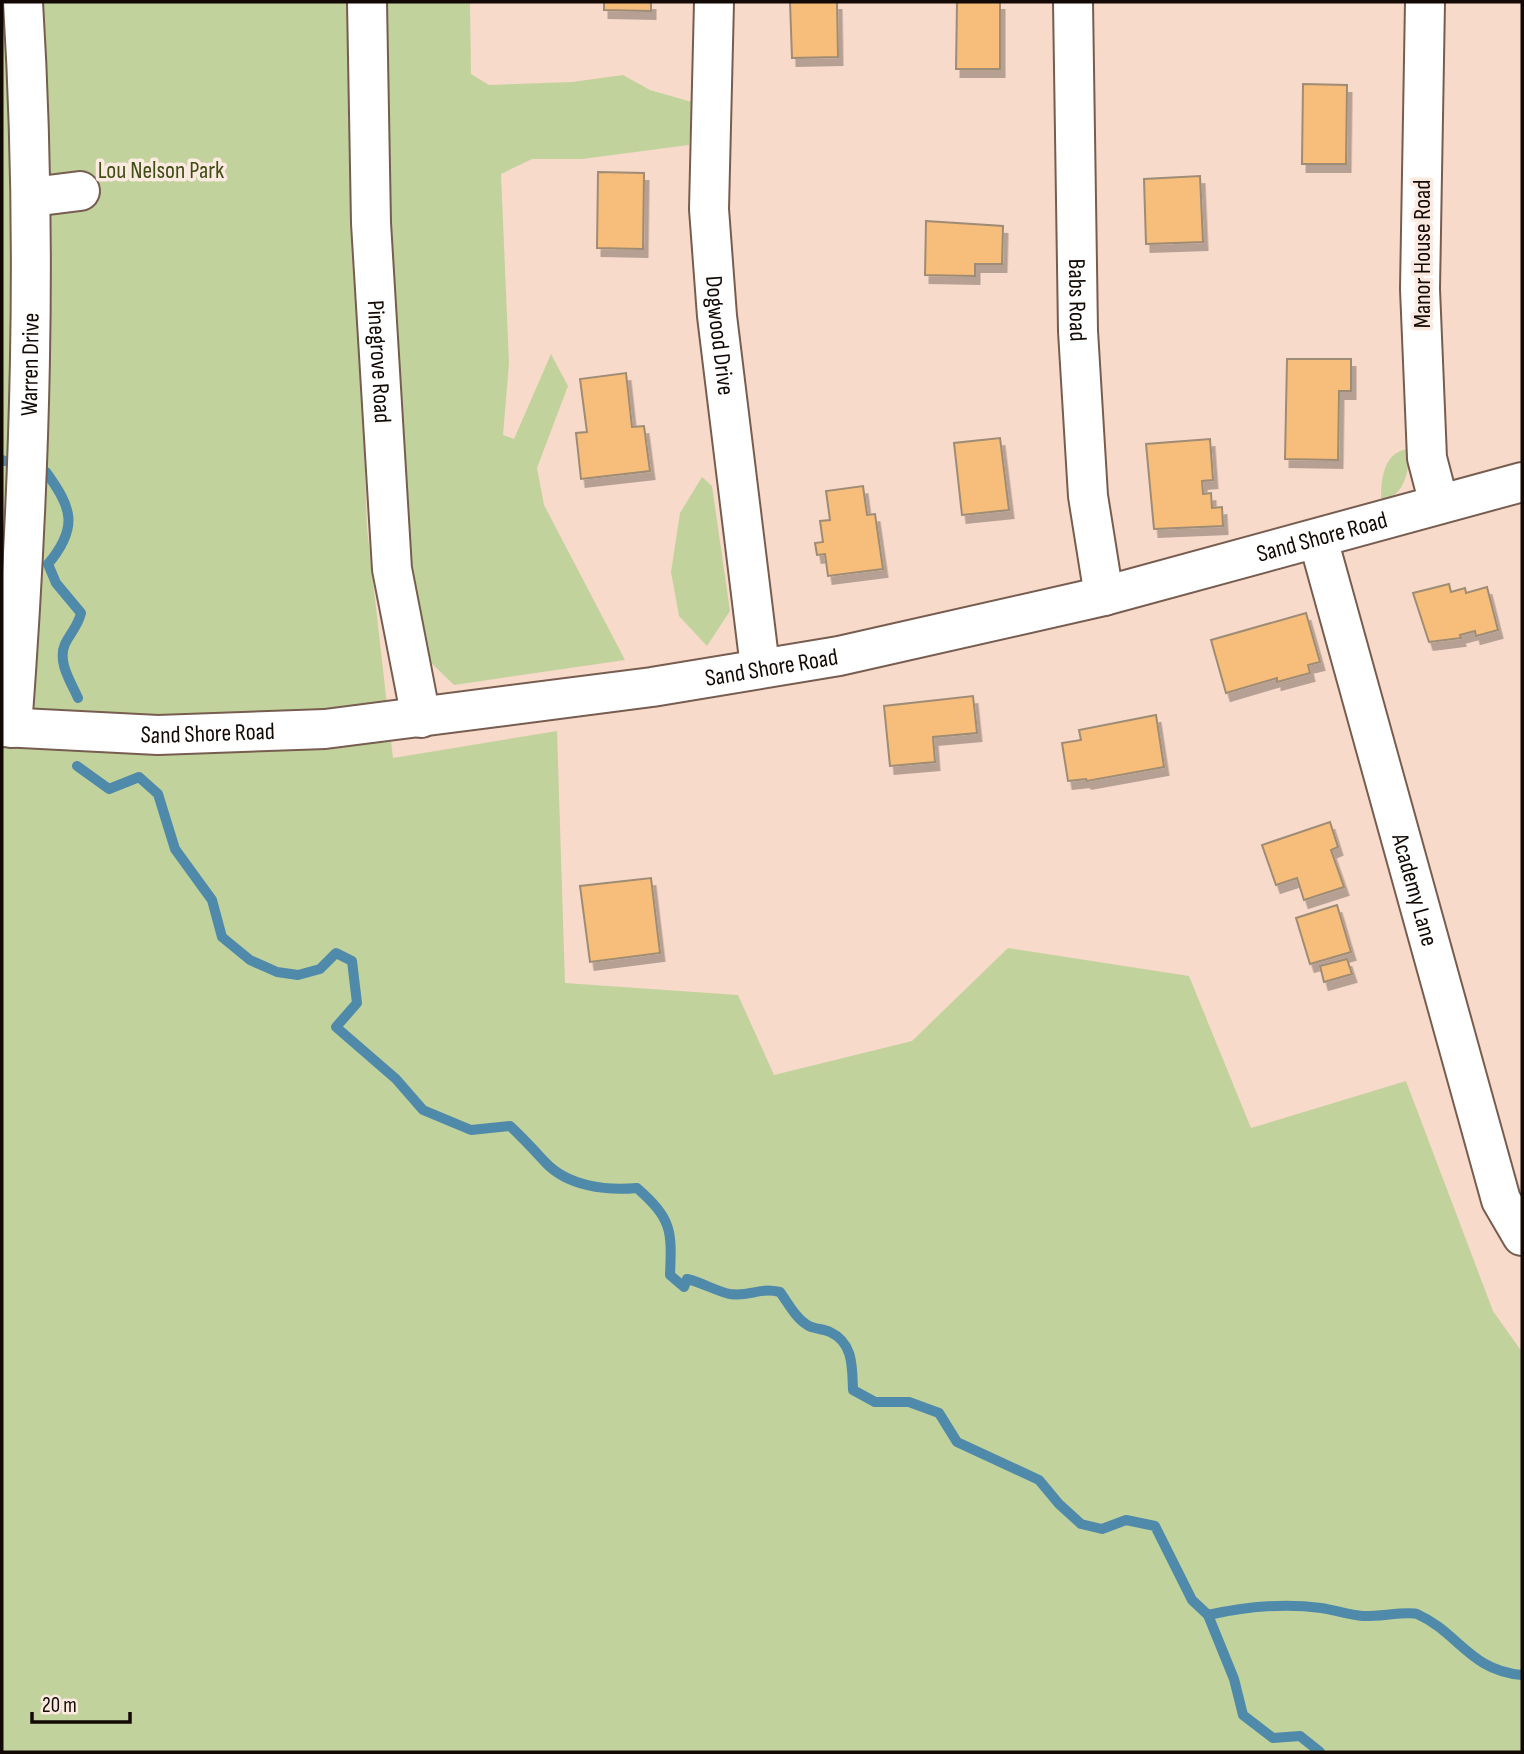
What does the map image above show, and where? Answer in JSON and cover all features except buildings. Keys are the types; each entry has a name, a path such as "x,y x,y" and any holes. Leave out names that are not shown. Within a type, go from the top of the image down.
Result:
{"street":[{"name":"Warren Drive","path":"7,728 25,553 32,197 23,2"},
{"name":"Pinegrove Road","path":"367,2 371,223 392,569 422,719"},
{"name":"Dogwood Drive","path":"714,2 710,223 717,316 760,667"},
{"name":"Babs Road","path":"1073,2 1078,331 1088,496 1104,596"},
{"name":"Manor House Road","path":"1425,2 1420,289 1427,458 1439,504"},
{"path":"32,197 80,191"},
{"name":"Sand Shore Road","path":"7,728 104,734 211,735 325,729 422,719 652,687 839,656 1104,596 1522,482"},
{"name":"Academy Lane","path":"1318,539 1501,1200 1522,1236"}],"green space":[{"name":"Lou Nelson Park","path":"2,2 349,2 367,528 393,758 557,731 565,983 738,995 774,1075 912,1041 1008,948 1189,976 1251,1128 1406,1081 1493,1311 1522,1352 1522,1752 2,1752"},
{"path":"382,2 470,2 471,74 489,85 572,82 623,75 650,90 692,102 689,145 582,159 532,159 501,174 509,363 503,435 514,439 551,354 568,386 537,468 544,505 625,660 454,685 425,657 403,560"},
{"path":"1407,449 1407,473 1400,489 1389,497 1381,498 1385,467 1399,451"},
{"path":"702,477 712,486 730,611 707,646 679,616 671,572 680,513"}],"waterway":[{"path":"46,472 62,496 68,518 64,539 48,564 56,583 81,613 63,651 66,672 78,698"},
{"path":"77,766 109,789 139,777 158,794 175,849 212,900 222,937 250,960 277,972 298,975 320,969 336,953 352,961 357,1003 336,1027 396,1079 423,1110 471,1130 510,1126 554,1170 576,1182 613,1189 637,1188 663,1217 670,1236 670,1275 684,1287 687,1279 730,1294 780,1292 804,1323 830,1332 844,1343 850,1357 853,1390 875,1402 909,1402 939,1413 957,1442 1039,1480 1059,1504 1081,1524 1102,1529 1126,1520 1155,1526 1192,1600 1208,1615 1278,1606 1321,1608 1363,1616 1417,1614 1489,1666 1522,1675"},
{"path":"1208,1615 1234,1679 1243,1715 1273,1738 1300,1736 1320,1752"}]}
